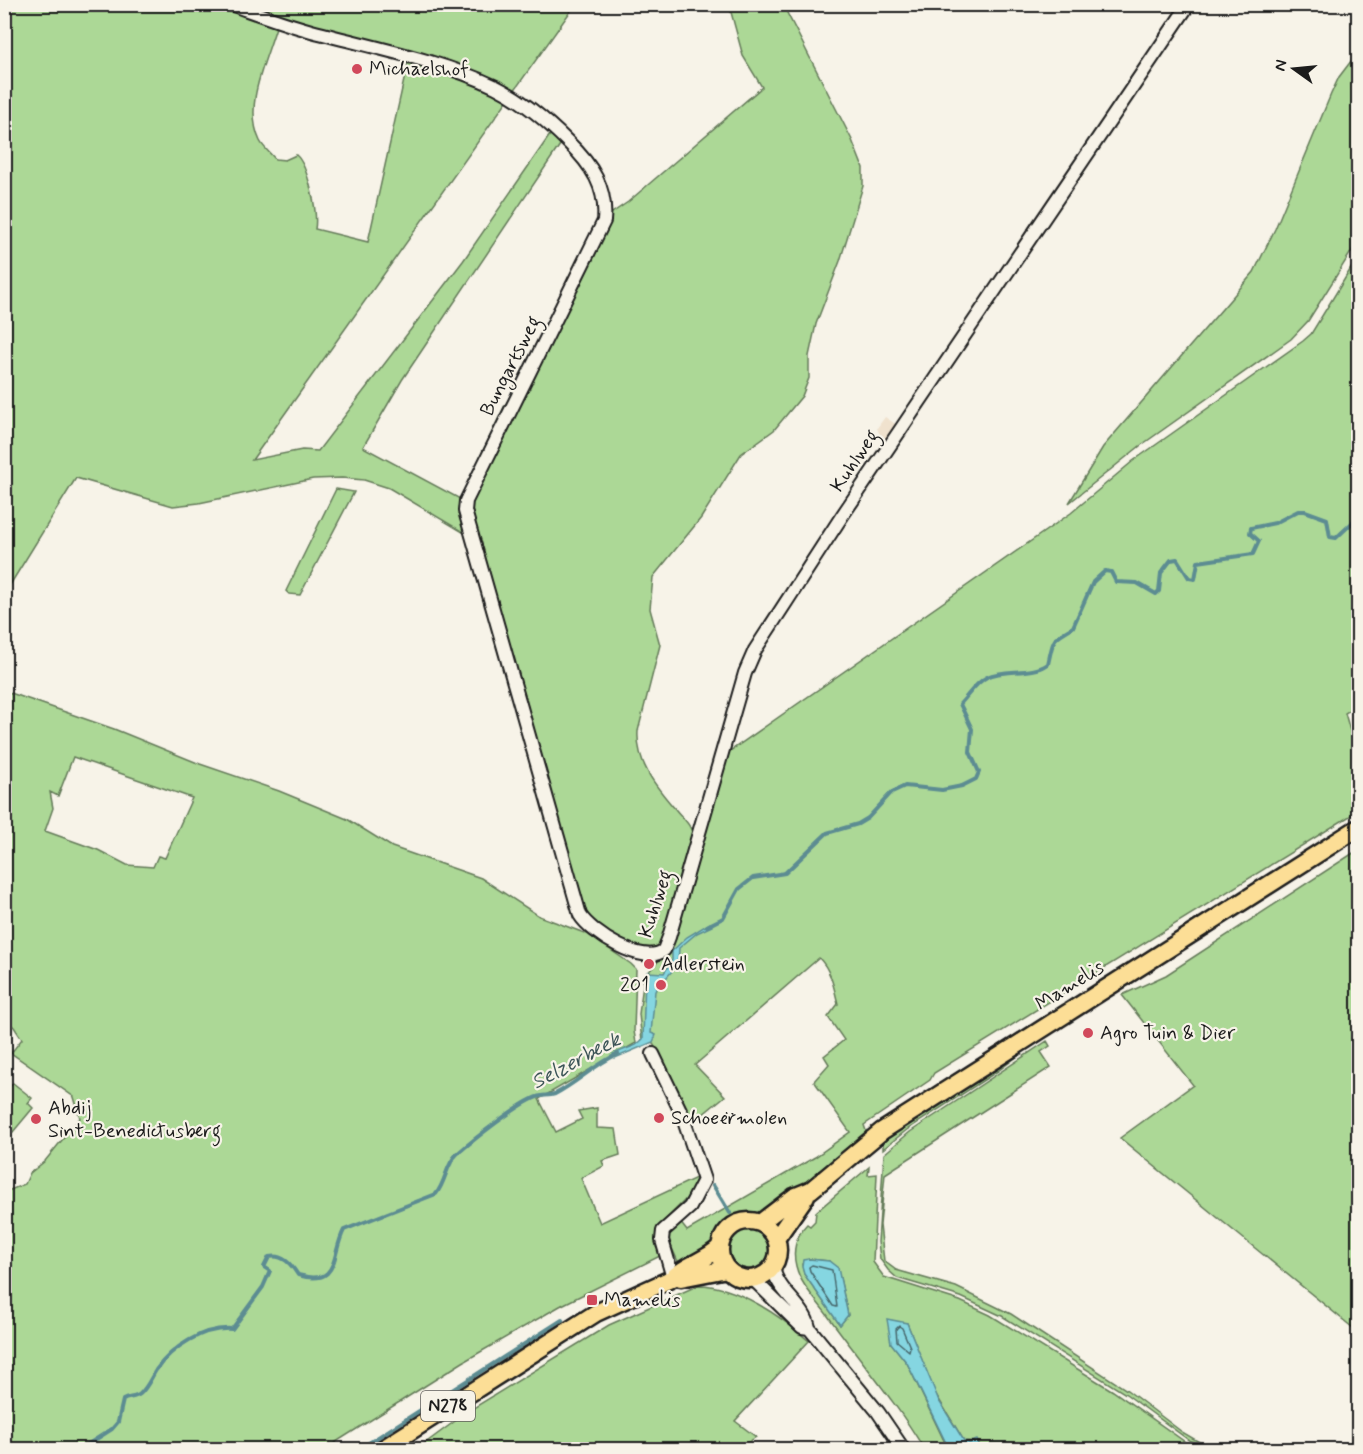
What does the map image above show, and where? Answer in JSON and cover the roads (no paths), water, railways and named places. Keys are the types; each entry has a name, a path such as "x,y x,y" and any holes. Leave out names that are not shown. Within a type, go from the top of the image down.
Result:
{"main road":[{"name":"Mamelis","path":"776,1239 811,1190 882,1131 1359,828"},
{"name":"Mamelis","path":"760,1223 794,1197 811,1190"},
{"name":"N278","path":"381,1449 596,1313 673,1278 681,1269 703,1259 720,1247 725,1234 736,1224 750,1221 760,1223"},
{"path":"760,1223 770,1230 776,1239"},
{"name":"N278","path":"773,1267 778,1253 776,1239"},
{"path":"720,1247 721,1259 727,1269 740,1278 753,1279 764,1275 773,1267"},
{"name":"N278","path":"673,1278 685,1278 706,1271 727,1269"}],"street":[{"name":"Bungartsweg","path":"230,4 288,25 439,67 498,88 539,116 562,136 593,169 600,181 604,222 466,501 465,511 578,908 584,922 628,951"},
{"name":"Kuhlweg","path":"628,951 657,954 664,950 745,673 768,627 1189,4"},
{"path":"653,1054 681,1112 704,1180 690,1208 663,1231 662,1240 673,1278"},
{"path":"773,1267 779,1284 808,1320 809,1328 878,1412 904,1449"},
{"path":"753,1279 802,1327 809,1328"}],"water":[{"path":"710,923 712,926 697,933 679,948 678,964 655,991 651,1033 656,1035 653,1042 615,1058 613,1054 636,1045 643,1039 647,972 664,973 672,960 672,951 687,937"},
{"path":"803,1260 829,1261 838,1268 848,1315 840,1325 804,1274"},
{"path":"887,1319 907,1323 939,1401 964,1441 969,1443 977,1440 981,1449 973,1449 971,1445 968,1446 969,1449 940,1449 946,1447 946,1443 907,1363 891,1343"}],"waterway":[{"name":"Selzerbeek","path":"707,926 723,918 739,889 753,878 785,873 827,833 858,824 868,818 892,792 905,786 942,790 962,786 976,779 979,772 970,752 972,729 960,704 987,677 994,674 1034,670 1048,664 1054,641 1073,627 1093,582 1105,571 1111,572 1116,582 1137,583 1156,594 1159,591 1161,573 1171,560 1177,559 1189,578 1195,579 1198,562 1253,554 1259,541 1250,533 1251,528 1275,523 1298,511 1305,511 1327,519 1330,537 1336,538 1352,523 1358,513"},
{"name":"Selzerbeek","path":"79,1450 112,1429 118,1422 123,1400 140,1394 156,1370 179,1346 210,1331 232,1329 263,1287 270,1271 264,1267 269,1257 282,1258 298,1275 312,1278 328,1273 344,1230 436,1194 453,1158 484,1132 529,1101 539,1096 555,1094 618,1054"},
{"path":"713,1185 730,1213"},
{"path":"358,1450 562,1320"}],"place":[{"name":"Michaelshof","path":"357,69"},
{"name":"Adlerstein","path":"649,964"},
{"name":"201","path":"661,985"},
{"name":"Agro Tuin & Dier","path":"1088,1033"},
{"name":"Schoeërmolen","path":"659,1118"},
{"name":"Abdij Sint-Benedictusberg","path":"36,1119"},
{"name":"Mamelis","path":"592,1300"}]}
